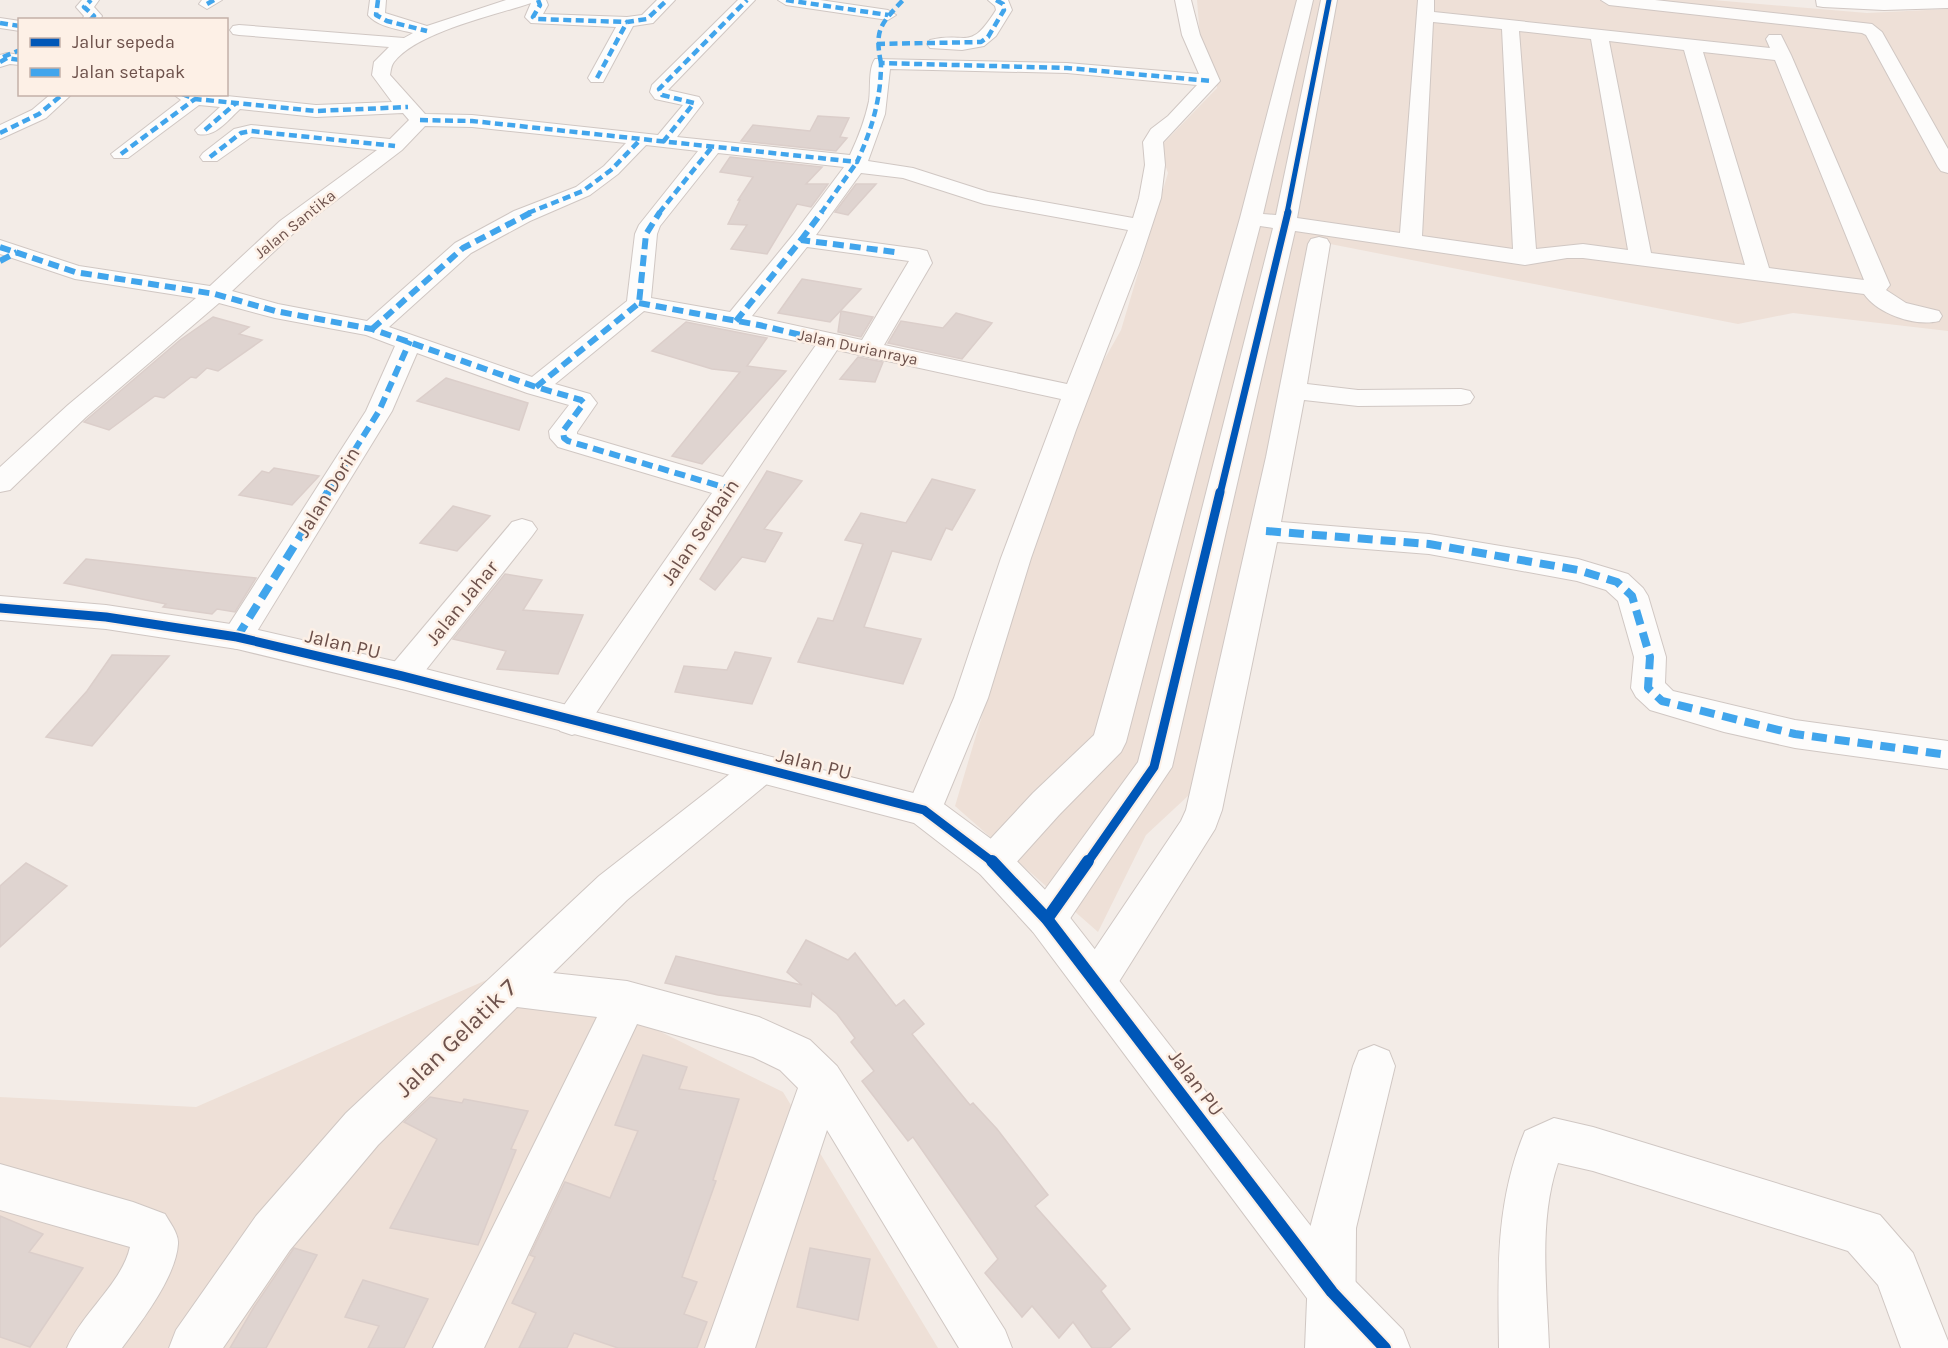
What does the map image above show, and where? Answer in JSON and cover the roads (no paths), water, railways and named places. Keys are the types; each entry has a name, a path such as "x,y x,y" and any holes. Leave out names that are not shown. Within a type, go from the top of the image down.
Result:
{"street":[{"path":"91,0 84,7 94,16 92,18"},
{"path":"378,0 376,15 387,21 427,31"},
{"path":"414,113 381,74 382,67 389,56 427,31 476,13 525,0"},
{"path":"538,0 540,5 533,17 537,19 627,22 647,19 667,0"},
{"path":"372,329 463,248 522,216 583,191 652,140 694,104 692,101 662,95 659,89 747,0"},
{"path":"786,0 888,15"},
{"path":"736,321 801,240 856,164 874,123 882,88 881,63 877,44 879,26 903,0"},
{"path":"877,44 981,42 988,37 1004,10 1003,4 995,0"},
{"path":"1183,0 1206,88"},
{"path":"1047,919 1121,810 1154,768 1268,221 1305,0"},
{"path":"993,862 1046,804 1109,742 1268,221 1329,0"},
{"path":"1609,0 1866,28 1873,32 1940,138 1948,167"},
{"path":"1807,0 1884,5 1948,3"},
{"path":"1268,221 1525,258 1575,250 1872,288 1878,285 1778,47 1692,45 1599,35 1510,25 1426,8 1411,241"},
{"path":"597,78 627,22"},
{"path":"0,23 18,26"},
{"path":"1510,25 1525,258"},
{"path":"239,30 406,43"},
{"path":"1599,35 1641,259"},
{"path":"1692,45 1760,275"},
{"path":"881,63 1068,68 1206,88"},
{"path":"1090,84 1206,88"},
{"path":"924,810 971,698 1016,558 1076,394 1128,265 1150,198 1155,165 1153,142 1158,133 1206,88"},
{"path":"0,133 39,114 61,96"},
{"path":"121,154 188,97 316,111 414,113 856,164 906,172 984,198 1141,226"},
{"path":"205,130 236,103"},
{"name":"Jalan Santika","path":"0,483 77,411 215,294 288,226 395,146 414,113"},
{"path":"210,157 241,133 251,131 395,146"},
{"path":"536,387 639,303 646,234 650,225 712,147"},
{"path":"801,240 921,258 915,277 868,350"},
{"path":"1096,982 1197,829 1204,810 1266,531 1294,391 1319,244"},
{"path":"6,254 75,272 215,294 274,311 372,329 410,341 536,387 581,400 584,403 564,431 564,438 568,441 730,489"},
{"path":"1872,288 1877,297 1899,309 1930,316"},
{"name":"Jalan Durianraya","path":"639,303 736,321 1076,394"},
{"name":"Jalan Dorin","path":"237,637 379,411 410,341"},
{"name":"Jalan Serbain","path":"572,722 830,342"},
{"path":"1294,391 1358,398 1461,397"},
{"name":"Jalan Jahar","path":"402,676 522,529"},
{"path":"1266,531 1428,544 1578,570 1617,582 1632,596 1650,657 1648,688 1662,701 1681,708 1795,734 1948,755"},
{"name":"Jalan PU","path":"0,608 106,617 237,637 402,676 572,722 924,810 993,862 1047,919 1332,1292 1385,1348"},
{"name":"Jalan Gelatik 7","path":"194,1348 273,1233 362,1129 613,888 761,769"},
{"path":"510,987 627,1001 759,1038 795,1055 822,1081 987,1348"},
{"path":"458,1348 627,1001"},
{"path":"1330,1348 1333,1228 1374,1066"},
{"path":"730,1348 822,1081"},
{"path":"1524,1348 1522,1260 1529,1182 1540,1148 1554,1140 1593,1149 1863,1232 1896,1270 1926,1348"},
{"path":"0,1186 133,1225 148,1232 155,1242 153,1255 142,1276 92,1348"}]}
